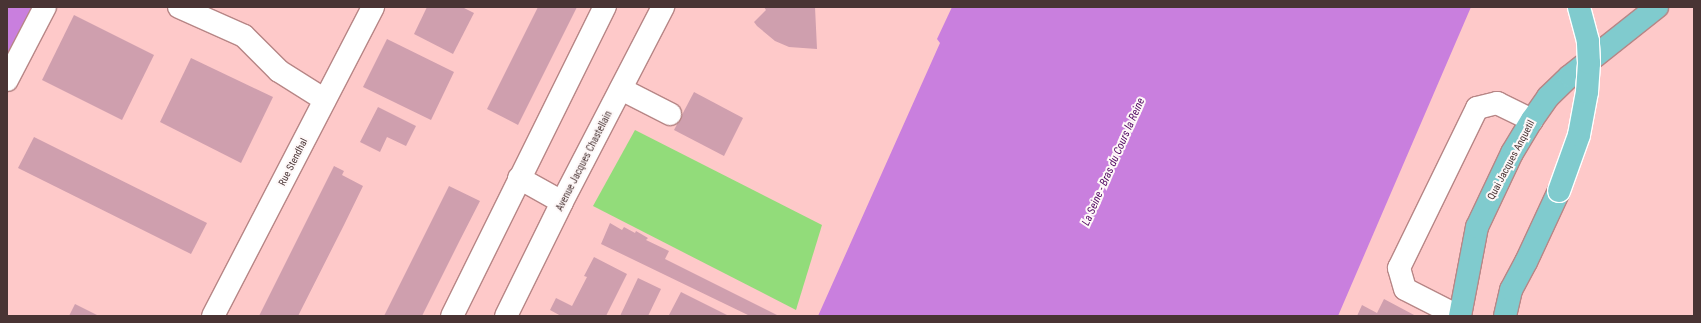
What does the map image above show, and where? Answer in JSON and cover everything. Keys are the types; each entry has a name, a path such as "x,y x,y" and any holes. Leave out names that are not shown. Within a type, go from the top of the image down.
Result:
{"main road":[{"path":"1505,316 1511,290 1559,192 1579,135 1587,92 1589,63 1588,41 1579,7"},
{"name":"Quai Jacques Anquetil","path":"1459,316 1477,227 1506,165 1532,120 1548,97 1570,76 1657,7"}],"street":[{"path":"7,80 45,7"},
{"path":"179,7 244,36 279,71 325,100"},
{"name":"Rue Stendhal","path":"213,316 373,7"},
{"path":"452,316 605,7"},
{"name":"Avenue Jacques Chastellain","path":"506,316 562,202 663,7"},
{"path":"621,89 670,114"},
{"path":"1459,316 1405,289 1399,268 1477,108 1497,103 1532,120"},
{"path":"519,178 562,202"}],"green space":[{"path":"635,130 822,225 796,310 593,206"}],"water":[{"path":"7,7 35,7 7,60"},
{"name":"La Seine - Bras du Cours la Reine","path":"952,7 1471,7 1338,316 818,316 940,43 937,39"}],"building":[{"path":"427,7 462,7 474,13 453,54 414,34"},
{"path":"538,7 577,7 518,125 487,109"},
{"path":"764,7 815,7 817,49 789,47 775,41 754,22 766,10"},
{"path":"74,15 154,55 122,120 42,80"},
{"path":"387,39 454,72 431,120 363,87"},
{"path":"191,58 273,97 241,163 160,122"},
{"path":"694,92 743,118 724,156 674,130"},
{"path":"378,107 416,126 406,146 387,137 380,152 360,142"},
{"path":"34,137 207,223 191,254 18,168"},
{"path":"334,166 344,171 342,175 363,186 344,225 298,316 259,316"},
{"path":"449,186 480,201 422,316 384,316"},
{"path":"610,223 622,230 624,227 635,233 636,231 648,238 646,240 669,251 665,259 779,316 750,316 601,244"},
{"path":"594,257 627,274 606,316 561,316 550,310 556,298 572,306 587,277 584,276"},
{"path":"638,278 661,289 648,316 620,316"},
{"path":"681,292 729,316 669,315"},
{"path":"1384,299 1416,316 1357,316 1362,305 1377,313"},
{"path":"75,304 99,316 69,316"}]}
